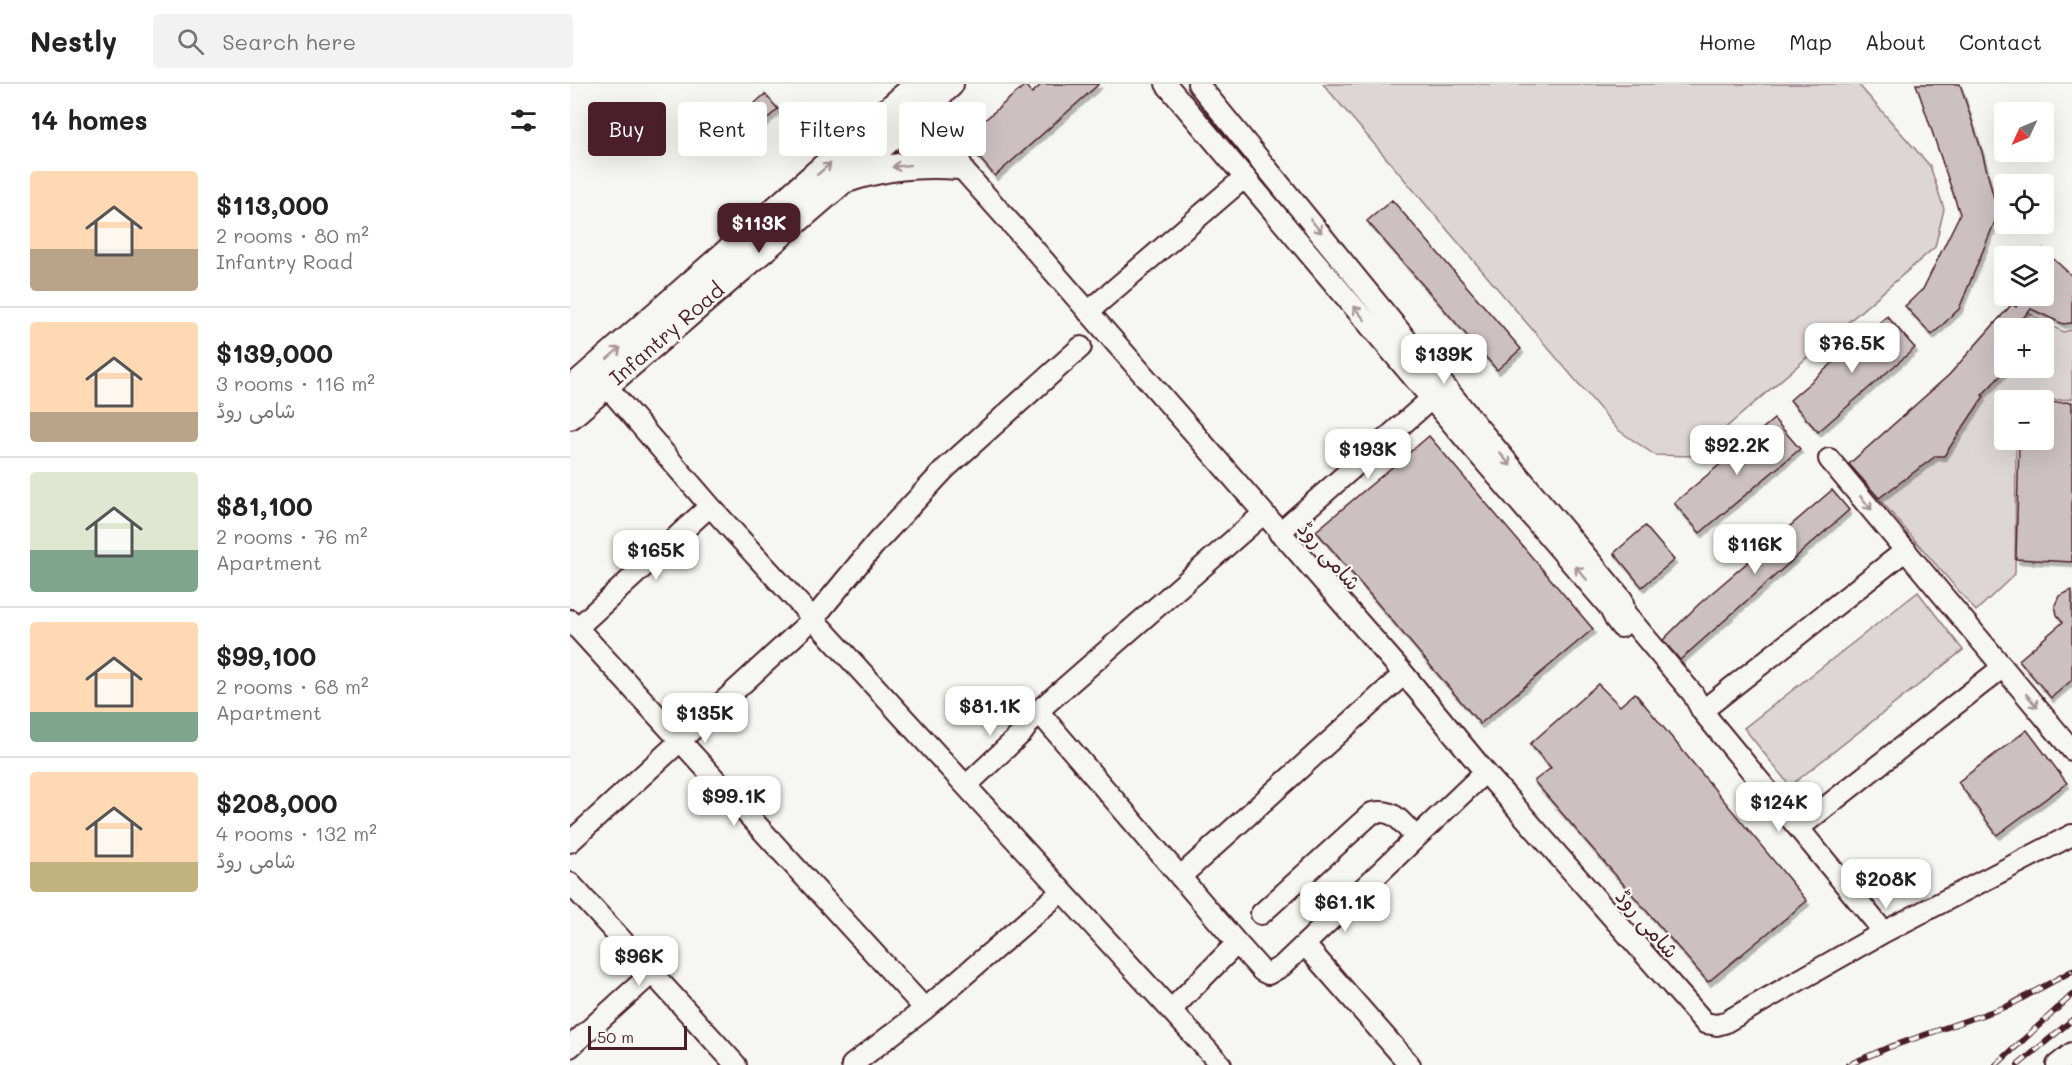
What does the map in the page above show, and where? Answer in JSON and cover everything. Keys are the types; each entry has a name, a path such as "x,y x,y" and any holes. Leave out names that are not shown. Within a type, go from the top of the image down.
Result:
{"main road":[{"name":"Infantry Road","path":"570,416 600,378 919,84"},
{"name":"Infantry Road","path":"929,102 950,84"},
{"name":"Infantry Road","path":"570,391 600,378 842,181 899,129"},
{"path":"842,181 888,167 935,164 959,166"}],"street":[{"path":"1166,84 1244,168 1431,399 1472,434"},
{"path":"1185,84 1244,168 1282,198 1299,206"},
{"path":"1198,84 1299,206 1472,434 1622,599 1625,613 1694,694 1702,711 1884,932 2072,835"},
{"name":"شامی روڈ","path":"950,156 1404,674 1485,772 1698,1017 1711,1025 1724,1023 1884,932"},
{"path":"1088,312 1244,168"},
{"path":"570,842 814,618 876,543 946,468 1082,347"},
{"path":"600,378 710,506 1221,1065"},
{"path":"1279,533 1431,399"},
{"path":"1829,459 2072,750"},
{"path":"710,506 573,624 925,1009"},
{"path":"967,785 1023,732 1038,711 1263,514"},
{"path":"1702,711 1906,550"},
{"path":"1799,828 2003,667"},
{"path":"1180,877 1404,674"},
{"path":"1038,711 1236,943 1262,971 1268,974 1282,966 1305,945 1485,772"},
{"path":"1261,914 1372,813 1385,811 1392,813 1416,838"},
{"path":"570,883 736,1065"},
{"path":"852,1065 925,1009 1062,891"},
{"path":"1171,1010 1236,943"},
{"path":"1305,945 1410,1065"},
{"path":"570,1047 652,973"},
{"path":"2057,1065 2072,1053"}],"shaded area":[{"path":"1323,84 1858,84 1930,166 1944,209 1935,247 1693,456 1655,455 1618,430"},
{"path":"2010,306 2016,306 2038,318 2000,318"},
{"path":"1994,324 1994,378 2054,378 2054,327 2063,332 2072,330 2072,399 2054,400 2054,390 1994,390 1994,450 2016,450 2015,574 1976,611 1849,464 1949,375"},
{"path":"1918,592 1963,650 1790,786 1744,728"}],"building":[{"path":"1042,84 1099,84 995,176 978,156 986,156 986,119 1025,85 1032,93"},
{"path":"1916,84 1960,84 1994,198 1994,224 1959,309 1932,335 1905,306 1923,289 1960,214"},
{"path":"765,94 778,109 767,119 767,102 756,102"},
{"path":"1392,200 1521,349 1497,370 1367,221"},
{"path":"2054,259 2072,276 2072,323 2063,324 2031,309 2023,318 2000,318 2010,306 2054,306"},
{"path":"1887,316 1915,348 1818,432 1790,400"},
{"path":"1994,324 1994,378 1998,378 1982,395 1984,396 1944,456 1936,456 1879,498 1849,464 1949,375"},
{"path":"2072,402 2072,562 2016,559 2019,450 2054,450 2054,403"},
{"path":"1774,419 1800,449 1700,533 1674,503"},
{"path":"1429,436 1593,629 1480,724 1316,531"},
{"path":"1832,490 1849,510 1680,660 1663,640 1699,604"},
{"path":"1645,526 1674,560 1642,587 1614,553"},
{"path":"2072,590 2072,680 2051,698 2019,660 2063,622 2057,615 2055,605 2059,596"},
{"path":"1598,684 1620,706 1635,693 1807,901 1708,982 1534,781 1551,768 1530,744"},
{"path":"2027,730 2067,783 1997,835 1958,782"}],"railway":[{"path":"1848,1065 1887,1048 2008,1006 2072,971"},
{"path":"1996,1065 2072,995"},
{"path":"2018,1065 2072,1020"}]}
